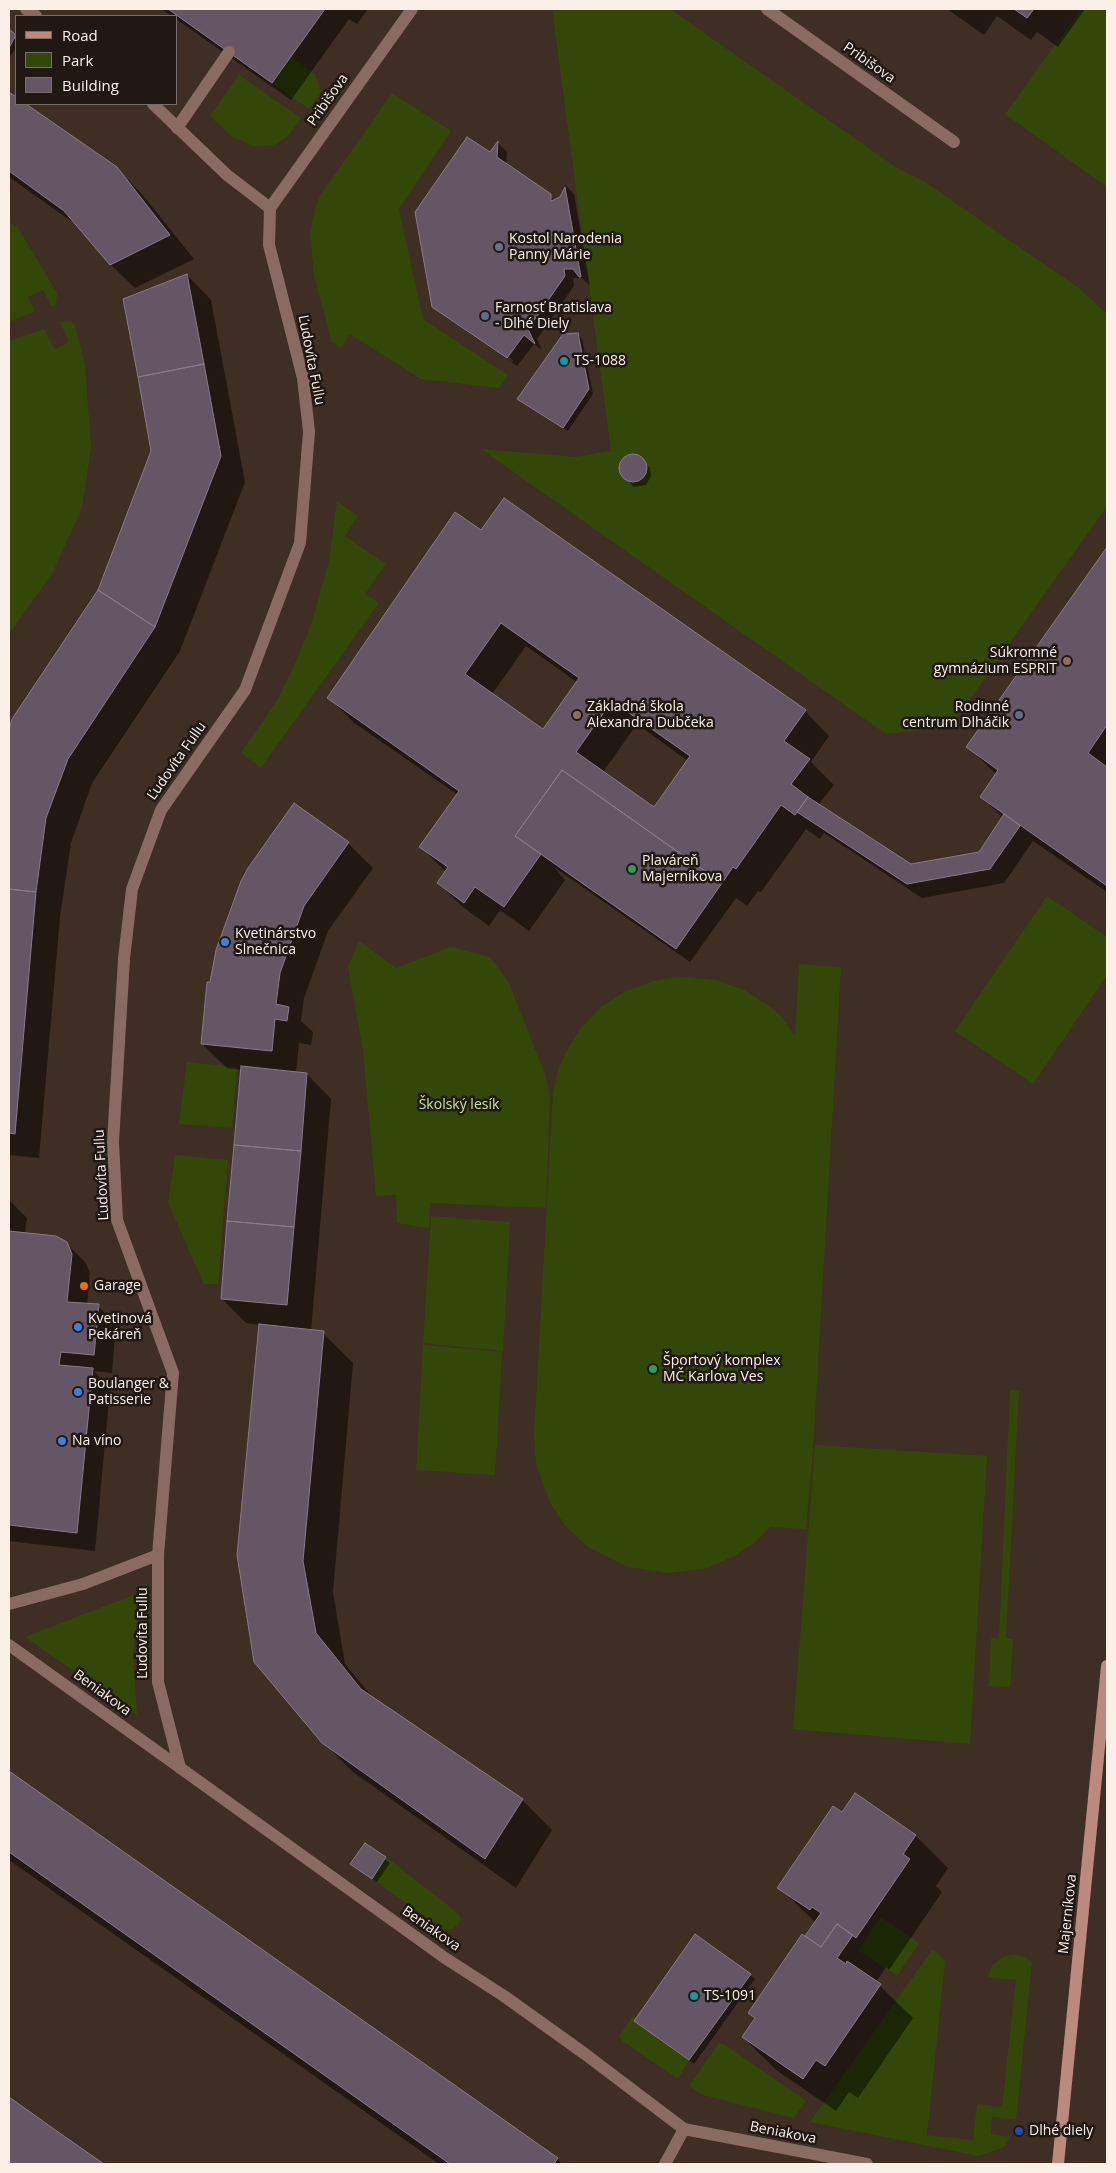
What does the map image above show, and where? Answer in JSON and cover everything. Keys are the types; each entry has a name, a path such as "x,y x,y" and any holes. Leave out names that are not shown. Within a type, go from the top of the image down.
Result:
{"street":[{"name":"Pribišova","path":"270,208 412,9"},
{"name":"Pribišova","path":"767,9 954,142"},
{"path":"177,128 229,52"},
{"path":"154,105 227,176 270,208"},
{"name":"Ľudovíta Fullu","path":"180,1768 158,1682 158,1555 173,1373 117,1220 112,1142 124,960 132,888 161,810 245,690 300,543 309,432 302,378 269,245 270,208"},
{"path":"9,1604 83,1584 158,1555"},
{"name":"Beniakova","path":"9,1645 445,1958 504,1996 684,2128 867,2164"},
{"name":"Majerníkova","path":"1058,2164 1107,1666"},
{"path":"665,2164 684,2128"}],"green space":[{"path":"552,9 670,9 897,168 925,182 1080,289 1107,314 1107,506 951,726 886,734 481,449 575,457 611,451"},
{"path":"1081,9 1107,9 1107,187 1005,114"},
{"path":"291,57 315,74 321,92 309,109 272,83"},
{"path":"239,75 301,118 288,136 274,145 253,146 231,136 210,116"},
{"path":"392,93 451,131 399,209 423,319 508,375 499,388 421,379 350,334 341,348 332,342 314,276 310,234 315,208 320,196"},
{"path":"9,222 18,228 57,293 56,304 52,307 43,290 28,297 35,311 9,322"},
{"path":"60,322 72,322 75,326 85,365 91,447 82,508 53,572 9,634 9,341 44,329 54,349 69,342"},
{"path":"337,501 358,516 345,536 386,564 365,594 379,603 261,768 241,753 279,697 311,625 329,561"},
{"path":"1047,896 1107,937 1107,975 1033,1084 955,1031"},
{"name":"Školský lesík","path":"359,941 396,968 451,947 490,957 508,981 545,1074 550,1095 546,1208 430,1203 429,1228 397,1223 396,1195 376,1196 363,1051 348,967"},
{"path":"799,964 841,967 813,1450 806,1529 770,1527 753,1544 734,1556 708,1568 669,1573 628,1567 588,1547 567,1528 550,1503 536,1464 534,1435 553,1093 558,1069 580,1029 601,1007 626,991 669,978 686,977 716,980 744,990 781,1016 795,1035"},
{"path":"187,1062 237,1067 232,1128 179,1124"},
{"path":"175,1155 228,1160 218,1284 204,1284 168,1203"},
{"path":"431,1216 510,1222 503,1351 423,1343"},
{"path":"423,1345 502,1352 495,1475 416,1470"},
{"path":"1010,1390 1019,1391 1006,1638 1013,1639 1010,1687 989,1686 991,1638 999,1638"},
{"path":"815,1445 987,1456 970,1744 793,1729"},
{"path":"141,1592 133,1651 137,1715 25,1637"},
{"path":"386,1857 459,1914 461,1920 457,1925 452,1929 443,1929 372,1879"},
{"path":"881,1917 919,1943 897,1976 858,1950"},
{"path":"932,1950 938,1953 945,1961 927,2135 973,2140 977,2104 1002,2107 1016,1980 988,1977 992,1965 1003,1957 1013,1954 1025,1957 1032,1962 1016,2119 992,2117 991,2134 1010,2137 1004,2147 979,2156 810,2122"},
{"path":"633,2016 636,2018 634,2021 689,2060 678,2079 621,2040 619,2036"},
{"path":"719,2043 724,2044 806,2101 794,2118 703,2095 689,2086"}],"building":[{"path":"168,9 325,9 272,83"},
{"path":"1014,9 1034,9 1027,18"},
{"path":"9,29 15,34 15,37 9,48"},
{"path":"9,92 15,96 15,105 27,105 117,167 170,235 110,265 64,211 9,171"},
{"name":"Kostol Narodenia Panny Márie","path":"467,137 490,152 498,141 497,157 551,194 551,201 560,197 565,187 581,277 573,269 564,269 565,276 528,329 535,344 524,335 507,358 432,307 415,212"},
{"path":"187,274 204,364 138,377 123,299"},
{"name":"TS-1088","path":"578,333 589,389 563,428 517,399 563,334"},
{"path":"204,364 221,456 155,627 98,590 151,451 138,377"},
{"path":"633,454 643,458 647,468 643,478 633,482 623,478 619,468 623,458"},
{"name":"Základná škola Alexandra Dubčeka","path":"504,498 806,710 784,741 810,759 791,784 808,797 795,815 781,805 736,869 733,867 722,883 562,770 515,836 541,854 504,907 475,887 464,903 437,883 448,867 419,847 459,791 327,698 455,512 481,530","holes":["501,623 579,678 543,729 465,674","612,701 690,756 654,807 576,752"]},
{"name":"Súkromné gymnázium ESPRIT","path":"1107,547 1107,725 1088,753 1107,767 1107,886 980,797 998,770 966,747"},
{"path":"98,590 155,627 68,759 46,818 36,892 9,889 9,729 12,719"},
{"name":"Plaváreň Majerníkova","path":"562,770 722,883 676,949 515,836"},
{"path":"808,797 911,864 979,852 1004,814 1020,826 990,869 907,884 797,812"},
{"path":"294,803 349,842 304,906 280,973 276,1004 289,1007 287,1021 275,1019 272,1051 201,1044 207,982 210,982 216,950 241,881 248,868"},
{"path":"9,889 36,892 15,1134 9,1133"},
{"path":"241,1066 307,1073 301,1151 234,1145"},
{"path":"234,1145 301,1151 294,1227 227,1221"},
{"path":"227,1221 294,1227 287,1305 221,1299"},
{"path":"9,1231 56,1236 67,1242 72,1254 67,1302 99,1304 94,1355 61,1352 59,1365 93,1368 77,1533 9,1525"},
{"path":"259,1324 324,1331 303,1561 316,1633 361,1689 523,1799 485,1859 322,1743 254,1662 237,1555"},
{"path":"9,1771 558,2158 554,2164 450,2164 9,1852"},
{"path":"855,1793 916,1835 903,1854 910,1859 856,1938 837,1924 821,1947 805,1936 821,1913 812,1907 810,1910 777,1888 833,1806 842,1812"},
{"path":"365,1843 386,1857 372,1879 350,1864"},
{"path":"837,1924 853,1935 837,1958 846,1964 847,1961 881,1984 825,2066 816,2060 803,2079 742,2037 755,2018 748,2013 802,1934 821,1947"},
{"name":"TS-1091","path":"695,1934 751,1974 689,2060 634,2021"},
{"path":"9,2097 51,2127 104,2164 9,2164"}],"place":[{"name":"Kostol Narodenia Panny Márie","path":"499,247"},
{"name":"Farnosť Bratislava - Dlhé Diely","path":"485,316"},
{"name":"TS-1088","path":"564,361"},
{"name":"Súkromné gymnázium ESPRIT","path":"1067,661"},
{"name":"Základná škola Alexandra Dubčeka","path":"577,715"},
{"name":"Rodinné centrum Dlháčik","path":"1019,715"},
{"name":"Plaváreň Majerníkova","path":"632,869"},
{"name":"Kvetinárstvo Slnečnica","path":"225,942"},
{"name":"Garage","path":"84,1286"},
{"name":"Kvetinová Pekáreň","path":"78,1327"},
{"name":"Športový komplex MČ Karlova Ves","path":"653,1369"},
{"name":"Boulanger & Patisserie","path":"78,1392"},
{"name":"Na víno","path":"62,1441"},
{"name":"TS-1091","path":"694,1996"},
{"name":"Dlhé diely","path":"1019,2131"}]}
